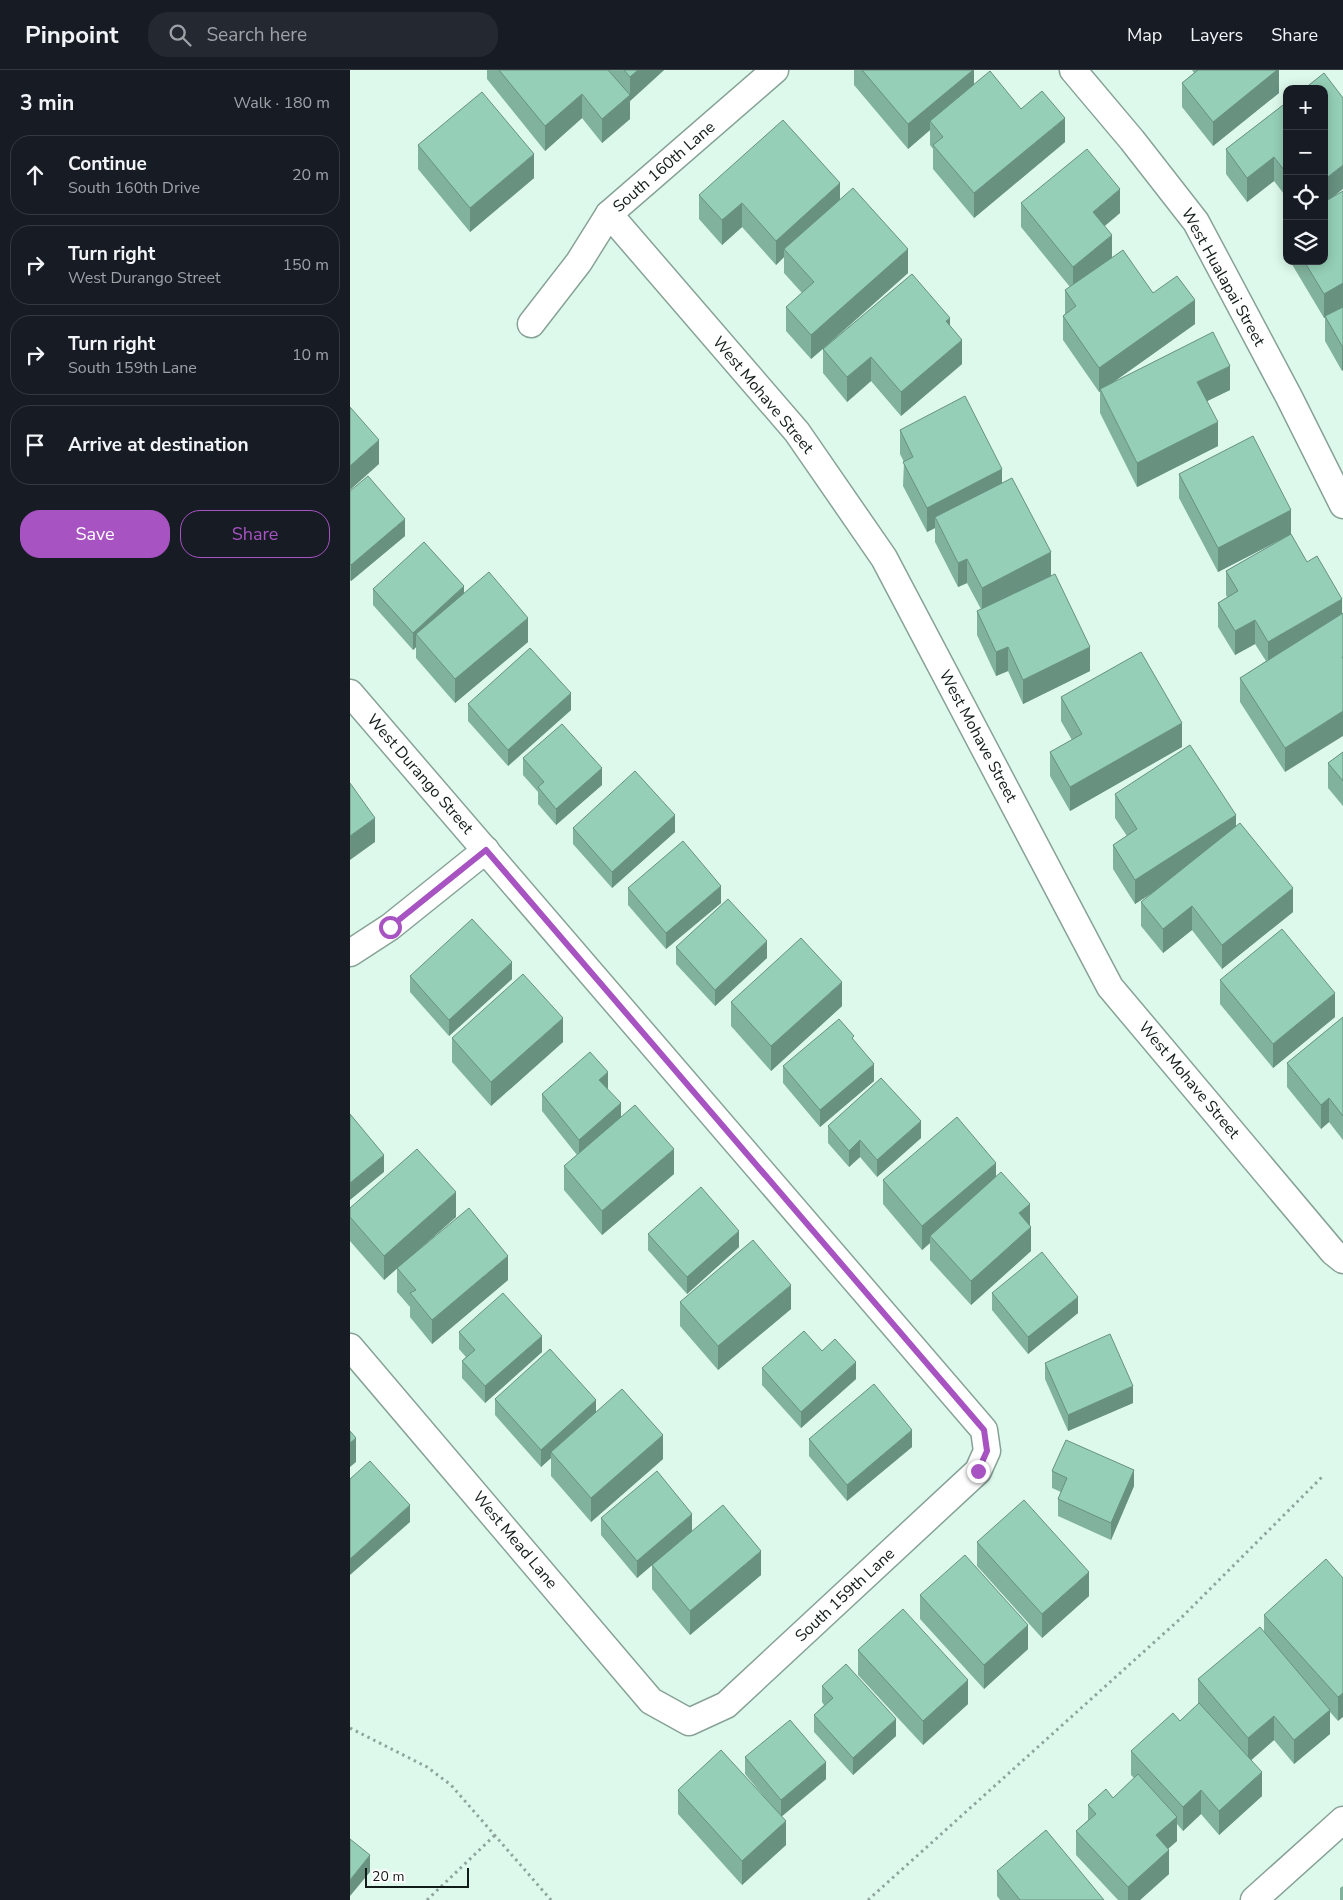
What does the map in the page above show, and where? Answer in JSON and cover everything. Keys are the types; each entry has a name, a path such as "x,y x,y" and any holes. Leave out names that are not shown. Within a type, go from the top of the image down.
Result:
{"street":[{"name":"South 160th Lane","path":"531,324 579,262 608,214 776,70"},
{"name":"West Hualapai Street","path":"1073,70 1132,140 1196,222 1289,397 1343,505"},
{"name":"West Mohave Street","path":"608,214 797,432 884,558 1110,986 1333,1252 1343,1260"},
{"name":"West Durango Street","path":"350,692 984,1430 987,1451"},
{"path":"350,953 390,927 486,850"},
{"name":"West Mead Lane","path":"350,1347 651,1701 689,1722"},
{"name":"South 159th Lane","path":"689,1722 726,1705 978,1471 987,1451"},
{"path":"1254,1900 1343,1820"}],"path":[{"path":"868,1900 1180,1618 1323,1476"},
{"path":"350,1728 427,1767 451,1785 551,1900"},
{"path":"427,1900 495,1835"}],"building":[{"path":"499,70 608,70 630,95 602,119 582,94 545,126"},
{"path":"624,70 638,70 630,77"},
{"path":"862,70 973,70 908,124"},
{"path":"1198,70 1277,70 1213,122 1182,83"},
{"path":"990,71 1021,109 1042,91 1065,118 974,193 933,145 943,137 930,121"},
{"path":"1324,73 1343,98 1343,165 1328,177 1328,85 1309,85"},
{"path":"482,92 534,154 470,208 418,145"},
{"path":"1283,105 1283,169 1274,157 1247,178 1226,149"},
{"path":"783,120 840,183 776,241 742,203 722,220 699,195"},
{"path":"1087,149 1120,189 1093,212 1112,235 1073,267 1021,203"},
{"path":"853,188 908,249 811,335 786,307 814,282 784,249"},
{"path":"1343,191 1343,283 1324,294 1306,265 1328,265 1328,200"},
{"path":"1123,250 1153,293 1177,276 1195,300 1099,368 1063,316 1076,306 1065,290"},
{"path":"912,274 950,318 946,321 962,340 901,392 871,357 847,377 823,349"},
{"path":"1343,307 1343,346 1342,346 1325,316"},
{"path":"1213,332 1230,366 1197,382 1218,422 1137,463 1100,389"},
{"path":"965,396 1002,469 927,508 903,462 913,457 900,430"},
{"path":"350,407 379,440 350,466"},
{"path":"1253,436 1291,510 1218,548 1179,474"},
{"path":"368,476 405,519 351,565 350,491"},
{"path":"1012,478 1051,552 982,588 967,559 958,563 935,517"},
{"path":"1291,534 1307,562 1317,556 1342,599 1268,642 1255,620 1235,631 1218,603 1238,591 1226,571"},
{"path":"424,542 464,586 413,633 373,589"},
{"path":"489,572 528,618 455,679 416,634"},
{"path":"1055,574 1090,647 1023,680 1008,647 996,652 977,611"},
{"path":"1343,613 1343,711 1285,748 1240,678"},
{"path":"530,648 571,693 508,750 468,704"},
{"path":"1141,652 1182,723 1070,787 1050,752 1082,734 1061,697"},
{"path":"562,724 602,768 556,809 538,787 544,782 523,758"},
{"path":"1190,745 1236,815 1135,880 1113,845 1137,829 1115,794"},
{"path":"1343,752 1343,781 1328,763"},
{"path":"635,771 675,815 612,872 573,828"},
{"path":"350,783 375,818 350,836"},
{"path":"1240,823 1293,888 1222,945 1192,906 1163,929 1141,902"},
{"path":"683,841 721,886 666,933 628,888"},
{"path":"728,899 767,941 715,990 676,947"},
{"path":"472,919 512,962 449,1020 410,976"},
{"path":"1282,929 1335,993 1273,1044 1220,980"},
{"path":"801,938 842,982 771,1046 731,1002"},
{"path":"523,974 563,1018 491,1082 452,1038"},
{"path":"1343,1017 1343,1116 1329,1098 1321,1105 1287,1063"},
{"path":"839,1019 874,1064 820,1110 783,1066"},
{"path":"590,1052 608,1072 599,1080 621,1103 579,1140 542,1094"},
{"path":"881,1078 921,1121 877,1160 860,1140 849,1151 828,1126"},
{"path":"635,1105 674,1149 602,1211 564,1166"},
{"path":"350,1114 384,1155 350,1183"},
{"path":"957,1117 996,1163 922,1226 883,1180"},
{"path":"417,1149 456,1192 384,1256 350,1217 350,1208"},
{"path":"1001,1172 1030,1204 1019,1213 1031,1227 971,1281 930,1236"},
{"path":"701,1187 739,1231 687,1277 648,1234"},
{"path":"469,1208 508,1256 432,1320 410,1293 416,1290 397,1268"},
{"path":"753,1240 791,1285 718,1346 680,1302"},
{"path":"1042,1252 1078,1297 1028,1337 992,1293"},
{"path":"503,1293 542,1336 485,1386 462,1361 475,1350 459,1332"},
{"path":"804,1331 822,1351 835,1339 856,1362 801,1412 762,1368"},
{"path":"1110,1334 1133,1386 1068,1415 1045,1363"},
{"path":"550,1349 596,1400 541,1450 495,1399"},
{"path":"874,1384 912,1430 847,1485 809,1439"},
{"path":"622,1389 663,1435 591,1498 551,1452"},
{"path":"350,1431 356,1438 350,1443"},
{"path":"1066,1440 1134,1470 1111,1523 1058,1499 1067,1478 1052,1471"},
{"path":"370,1461 410,1505 350,1559 350,1479"},
{"path":"657,1471 692,1514 637,1561 601,1518"},
{"path":"1024,1500 1089,1572 1042,1614 977,1542"},
{"path":"723,1505 761,1551 690,1611 652,1565"},
{"path":"965,1555 1028,1625 984,1665 920,1595"},
{"path":"1326,1559 1343,1578 1343,1693 1338,1697 1264,1615"},
{"path":"903,1609 968,1680 923,1721 858,1650"},
{"path":"1260,1627 1330,1710 1294,1740 1274,1716 1248,1738 1198,1679"},
{"path":"846,1664 896,1719 853,1758 814,1715 833,1698 822,1686"},
{"path":"1199,1703 1262,1772 1219,1811 1201,1790 1183,1807 1131,1751 1173,1713 1180,1721"},
{"path":"790,1720 826,1762 781,1800 745,1757"},
{"path":"721,1750 786,1821 742,1861 678,1790"},
{"path":"1138,1774 1177,1817 1156,1835 1169,1850 1128,1887 1076,1831 1096,1814 1088,1805 1106,1789 1113,1798"},
{"path":"1046,1830 1104,1900 1020,1900 997,1871"},
{"path":"350,1839 370,1855 350,1880"}],"route":[{"path":"390,927 486,850 984,1430 987,1451 978,1471"}]}
